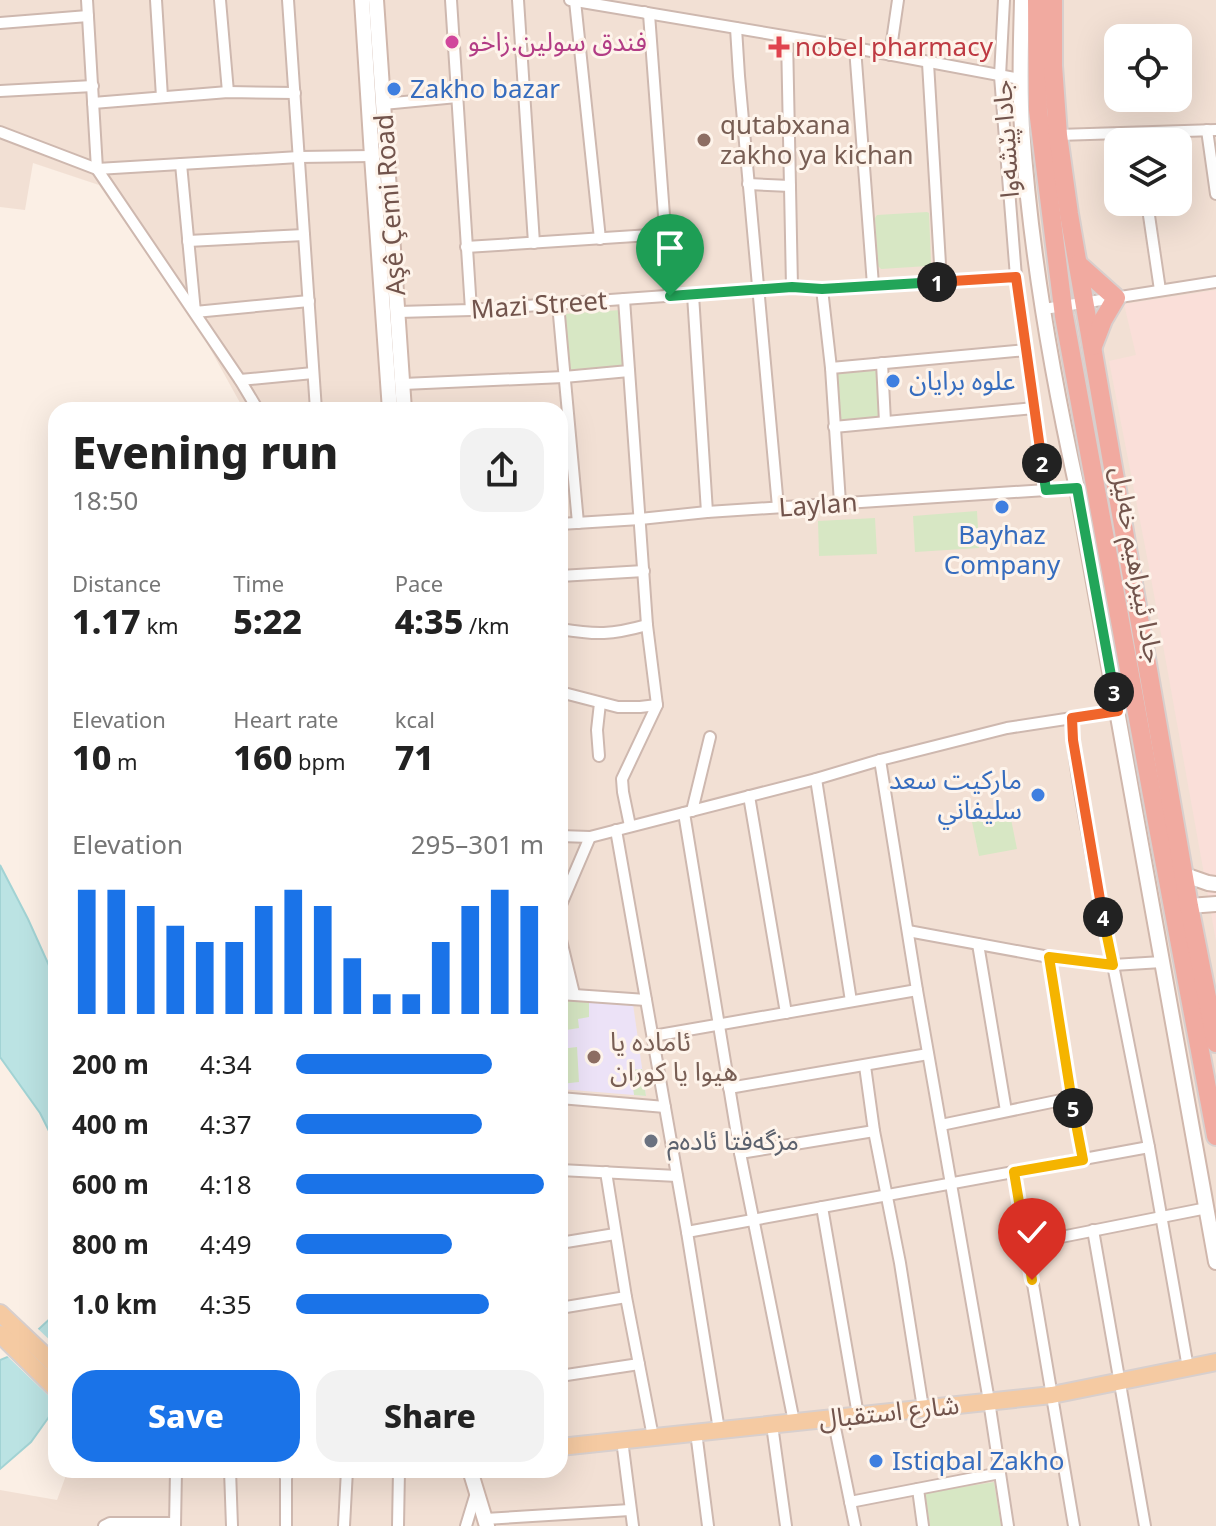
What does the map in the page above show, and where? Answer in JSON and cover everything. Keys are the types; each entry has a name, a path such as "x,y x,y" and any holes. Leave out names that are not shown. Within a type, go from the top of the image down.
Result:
{"highway":[{"name":"جادا ئیبراهیم خەلیل","path":"1037,0 1038,110 1063,306 1157,822 1213,1104 1216,1136"},
{"name":"جادا ئیبراهیم خەلیل","path":"1053,0 1053,66 1058,135 1078,264 1189,906 1216,1043"},
{"path":"1078,264 1116,298 1092,348"},
{"path":"1137,825 1157,822"}],"main road":[{"name":"Aşê Çemi Road","path":"362,0 389,402"},
{"name":"Aşê Çemi Road","path":"376,0 404,402"},
{"name":"جادا ئیبراهیم خەلیل","path":"1022,0 1020,79 1030,219 1062,422 1118,711 1216,1262"},
{"path":"1185,875 1216,884"},
{"path":"1189,906 1216,904"},
{"path":"0,1313 48,1358"},
{"path":"0,1334 48,1381"},
{"name":"شارع استقبال","path":"568,1446 1052,1395 1216,1362"},
{"path":"473,1478 486,1523"}],"street":[{"path":"87,0 97,169 253,402"},
{"path":"156,0 162,97"},
{"path":"220,0 228,92"},
{"path":"288,0 315,402"},
{"path":"451,0 471,310"},
{"path":"518,0 534,243"},
{"path":"890,55 898,0"},
{"name":"جادا پێشەوا","path":"1004,0 1000,76 1016,277 1046,490"},
{"path":"600,239 572,1 630,5 649,14 670,296"},
{"path":"642,12 1020,79"},
{"path":"0,23 88,16"},
{"path":"736,28 778,507"},
{"path":"787,37 792,287"},
{"path":"855,48 873,285"},
{"path":"928,63 941,281"},
{"path":"0,91 93,86"},
{"path":"93,103 228,92 295,93"},
{"path":"383,104 457,97"},
{"path":"1211,130 1216,194"},
{"path":"0,132 97,169 299,157 372,156"},
{"path":"1058,135 1104,136"},
{"path":"181,164 195,312"},
{"path":"748,184 790,186"},
{"path":"1149,216 1160,290"},
{"path":"466,247 666,234"},
{"path":"188,241 304,235"},
{"name":"Mazi Street","path":"398,312 471,310 792,287 822,289 1016,277"},
{"path":"1044,309 1216,282"},
{"path":"822,289 840,503"},
{"path":"693,295 707,512"},
{"path":"624,299 647,625 657,705 622,779 630,826"},
{"path":"195,312 309,301"},
{"path":"558,304 564,402"},
{"path":"831,368 1027,350"},
{"path":"882,363 885,422"},
{"path":"403,384 629,371"},
{"path":"240,380 313,373"},
{"path":"834,427 1034,408"},
{"path":"568,465 578,523"},
{"name":"Laylan","path":"568,524 1077,488"},
{"path":"568,576 644,571"},
{"path":"568,630 601,634 647,625"},
{"path":"568,694 618,707 657,705"},
{"path":"599,756 597,730 600,703"},
{"path":"568,836 590,837 1007,728 1118,711"},
{"path":"1072,718 1082,800 1188,1368"},
{"path":"710,737 688,812 718,1025 740,1153 794,1422"},
{"path":"880,760 1008,1526"},
{"path":"816,779 851,1001"},
{"path":"749,796 786,1013"},
{"path":"616,830 719,1430"},
{"path":"568,888 590,837"},
{"path":"908,931 1049,957 1113,965 1162,962"},
{"path":"978,944 1006,1111"},
{"path":"1049,957 1083,1160"},
{"path":"568,969 574,994"},
{"path":"653,1036 917,990"},
{"path":"568,994 646,1000"},
{"path":"729,1088 928,1054"},
{"path":"865,1066 923,1408"},
{"path":"941,1125 1071,1098"},
{"path":"568,1099 665,1107"},
{"path":"740,1153 874,1131"},
{"path":"687,1232 1149,1147"},
{"path":"568,1170 677,1176"},
{"path":"606,1172 653,1437"},
{"path":"1014,1172 1074,1526"},
{"path":"822,1207 858,1415"},
{"path":"1026,1244 1207,1208"},
{"path":"1093,1230 1145,1526"},
{"path":"568,1242 615,1234"},
{"path":"568,1307 626,1297"},
{"path":"568,1375 639,1364"},
{"path":"833,1418 855,1526"},
{"path":"772,1425 786,1526"},
{"path":"696,1432 708,1526"},
{"path":"622,1440 633,1526"},
{"path":"850,1502 1000,1473"},
{"path":"104,1526 110,1523 175,1524 176,1478"},
{"path":"230,1478 232,1526"},
{"path":"286,1478 286,1526"},
{"path":"344,1526 347,1478"},
{"path":"398,1526 399,1478"},
{"path":"918,1489 923,1526"},
{"path":"466,1526 477,1490"},
{"path":"486,1523 630,1510"}],"shaded area":[{"path":"0,0 1216,0 1216,1526 0,1526 0,1490 57,1500 65,1478 568,1478 568,402 240,402 202,334 99,185 33,163 25,210 0,207"},
{"path":"1216,290 1216,941 1109,361 1136,355 1124,304"},
{"path":"568,999 629,1001 633,1004 646,1096 568,1090"}],"green space":[{"path":"927,212 931,263 928,266 881,269 878,266 877,215"},
{"path":"621,310 625,369 567,373 563,314"},
{"path":"879,368 882,419 839,422 836,372"},
{"path":"977,511 979,548 915,552 913,516"},
{"path":"875,518 877,554 819,556 818,521"},
{"path":"1010,814 1017,849 979,856 972,822"},
{"path":"568,999 589,1000 589,1017 578,1019 579,1028 568,1030"},
{"path":"577,1047 579,1082 568,1083 568,1048"},
{"path":"642,1069 646,1096 634,1095 631,1070"},
{"path":"994,1482 1001,1526 930,1526 925,1493"}],"water":[{"path":"0,865 48,963 48,1129 0,1057"},
{"path":"48,1320 48,1418 31,1442 0,1469 0,1360 10,1356"}],"pier":[{"path":"35,1326 48,1338 48,1395 5,1354"}],"place":[{"name":"فندق سولين.زاخو","path":"452,42"},
{"name":"nobel pharmacy","path":"779,47"},
{"name":"Zakho bazar","path":"394,89"},
{"name":"qutabxana zakho ya kichan","path":"704,140"},
{"name":"علوه برايان","path":"893,381"},
{"name":"Bayhaz Company","path":"1002,507"},
{"name":"ماركيت سعد سليفاني","path":"1038,795"},
{"name":"ئاماده یا هیوا یا کوران","path":"594,1057"},
{"name":"مزگەفتا ئادەم","path":"651,1141"},
{"name":"Istiqbal Zakho","path":"876,1461"}],"route":[{"path":"670,296 1016,277 1046,490 1077,488 1118,711 1072,718 1082,800 1113,965 1049,957 1083,1160 1014,1172 1032,1280"}]}
